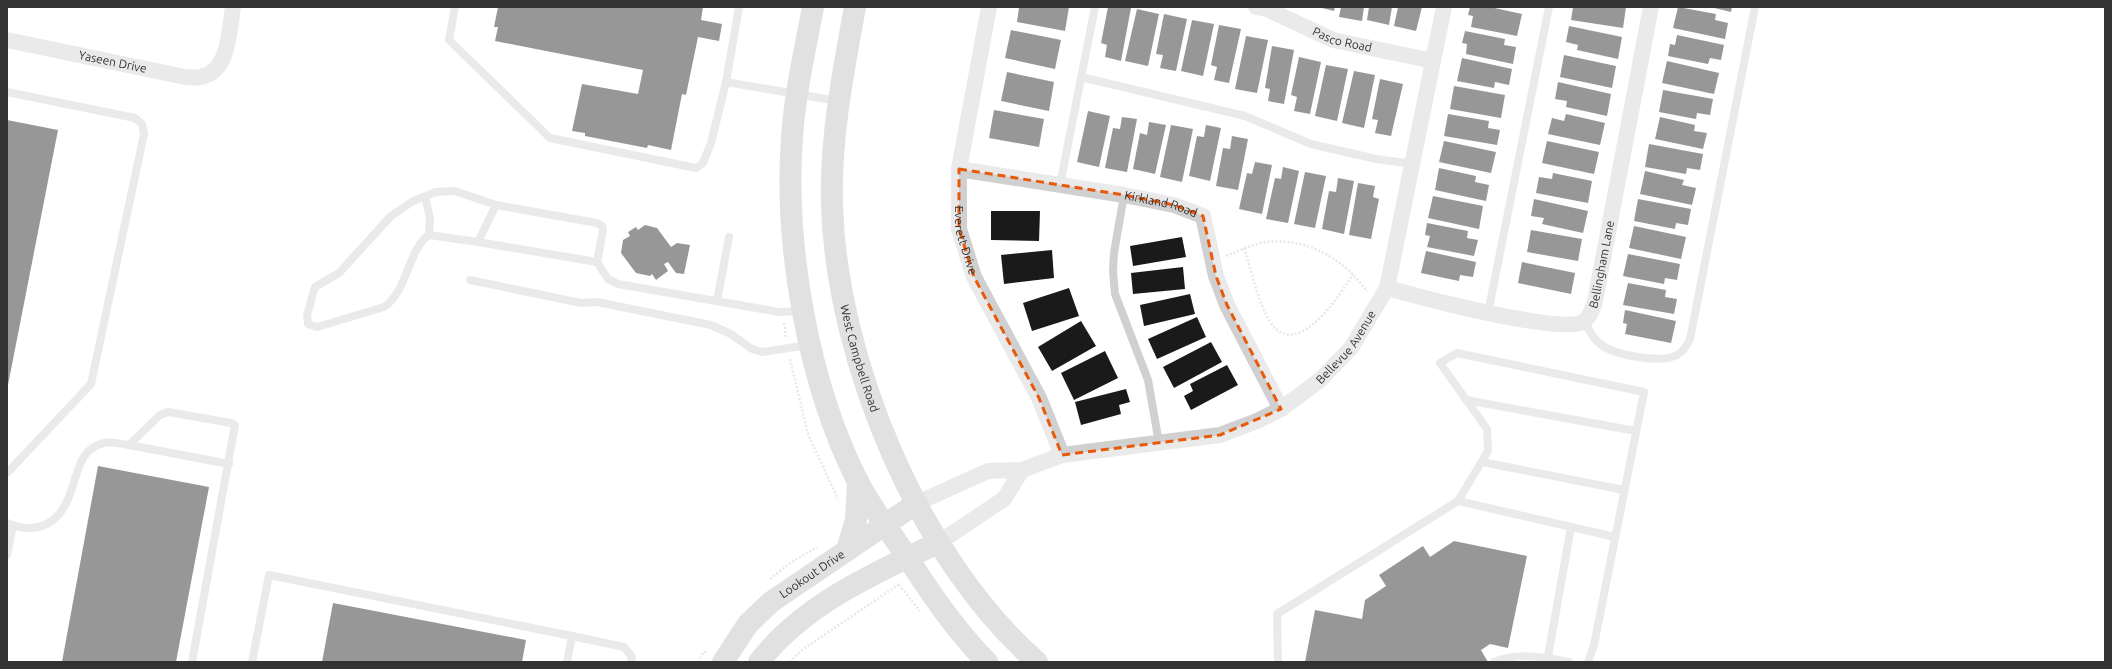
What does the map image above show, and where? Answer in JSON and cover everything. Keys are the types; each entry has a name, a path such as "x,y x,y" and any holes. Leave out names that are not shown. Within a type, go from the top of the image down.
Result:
{"main road":[{"path":"813,7 798,93 792,139 791,189 793,232 804,311 811,344 830,414 858,481 884,524 948,616 987,662"},
{"name":"West Campbell Road","path":"855,7 834,128 832,205 838,268 846,316 867,389 904,478 938,543 963,581 1015,642 1037,662"},
{"path":"847,550 856,520 858,481"},
{"name":"Lookout Drive","path":"717,656 771,602 917,503"},
{"path":"759,662 773,645 791,628 844,591 938,543"}],"street":[{"name":"Yaseen Drive","path":"7,40 184,77 202,77 217,68 225,54 233,7"},
{"name":"Everett Drive","path":"989,7 959,169 959,228 974,277 1039,398 1062,455"},
{"name":"Pasco Road","path":"1256,7 1266,9 1332,40 1433,61"},
{"name":"Bellevue Avenue","path":"917,503 988,471 1022,470 1062,455 1220,435 1258,421 1281,408 1320,380 1351,348 1388,288 1444,7"},
{"name":"Bellingham Lane","path":"1388,288 1488,313 1526,320 1574,325 1584,321 1592,312 1595,301 1651,7"},
{"name":"Kirkland Road","path":"959,169 1124,195 1174,205 1204,216 1216,276 1227,305 1281,408"},
{"path":"938,543 1004,499 1022,470"}],"lane":[{"path":"455,7 448,40 550,138 696,168 703,163 712,143 726,82 739,7"},
{"path":"1060,185 1095,7"},
{"path":"1488,313 1550,7"},
{"path":"1584,321 1594,339 1601,345 1622,354 1654,359 1666,359 1677,355 1686,348 1690,339 1755,7"},
{"path":"1081,77 1245,116 1311,144 1376,160 1413,164"},
{"path":"726,82 838,101"},
{"path":"7,92 135,118 142,124 144,134 91,384 7,473"},
{"path":"425,196 430,218 429,235 420,244 393,301 384,307 316,327 308,324 307,315 315,287 339,273 391,216 413,202 425,196 436,192 455,192 467,194 496,205 597,223 602,226 603,230 597,262 608,279 618,284 779,312 804,311"},
{"path":"1124,195 1114,253 1113,271 1115,294 1148,380 1159,443"},
{"path":"478,242 496,205"},
{"path":"429,235 441,235 597,262"},
{"path":"717,301 729,237"},
{"path":"470,280 581,302 597,302 711,325 762,352 811,344"},
{"path":"1278,662 1277,614 1458,501 1482,462 1488,451 1487,429 1440,363 1457,353 1476,359 1644,392 1594,645 1588,662"},
{"path":"1466,400 1636,431"},
{"path":"129,445 160,415 168,412 231,422 235,425 236,430 192,662"},
{"path":"7,555 10,524 31,529 48,525 63,507 71,492 76,472 82,458 92,448 104,442 129,445 229,464"},
{"path":"1482,462 1624,490"},
{"path":"1458,501 1615,537"},
{"path":"1547,660 1571,526"},
{"path":"252,662 268,576 624,647 632,657 631,662"},
{"path":"567,662 572,636"},
{"path":"1494,662 1502,659 1569,662"}],"path":[{"path":"1226,256 1244,248 1262,243 1296,244 1323,253 1337,260 1353,274 1368,292"},
{"path":"1244,248 1270,321 1280,331 1288,334 1301,333 1326,312 1353,274"},
{"path":"784,320 786,338"},
{"path":"792,368 808,434 841,505"},
{"path":"769,580 789,564 823,543"},
{"path":"790,662 802,650 901,583"},
{"path":"698,662 703,653 717,656"}],"highlighted area":[{"path":"959,169 1124,195 1174,205 1203,216 1216,276 1227,305 1281,409 1220,435 1062,455 1039,398 974,277 959,229"}],"building":[{"path":"498,7 703,7 701,20 722,24 719,41 698,37 686,95 682,94 671,150 648,145 647,148 585,136 585,133 572,131 582,84 638,94 643,70 495,41 498,27 494,27"},
{"path":"1019,7 1069,7 1065,31 1017,22"},
{"path":"1108,7 1131,8 1121,61 1105,57 1107,45 1101,43"},
{"path":"1318,7 1335,7 1334,11"},
{"path":"1341,7 1364,7 1362,21 1339,17"},
{"path":"1369,7 1392,7 1389,25 1367,20"},
{"path":"1398,7 1422,7 1416,31 1394,26"},
{"path":"1470,7 1490,7 1522,14 1517,36 1471,27 1473,16 1468,15"},
{"path":"1573,7 1626,7 1623,28 1571,20"},
{"path":"1678,7 1716,14 1715,20 1728,23 1725,39 1673,28"},
{"path":"1710,7 1732,7 1731,12"},
{"path":"1137,9 1159,14 1148,66 1125,61"},
{"path":"1164,14 1187,19 1176,71 1160,68 1163,55 1156,54"},
{"path":"1192,20 1214,24 1203,76 1181,71"},
{"path":"1219,25 1241,29 1229,83 1214,80 1217,67 1211,65"},
{"path":"1569,26 1622,37 1618,59 1577,50 1578,45 1566,42"},
{"path":"1011,30 1061,40 1055,69 1005,58"},
{"path":"1465,31 1505,39 1504,45 1516,47 1513,64 1466,54 1467,44 1462,43"},
{"path":"1677,35 1724,45 1721,60 1710,58 1708,64 1668,56 1670,44 1675,45"},
{"path":"1246,36 1268,40 1257,93 1235,89"},
{"path":"1272,46 1294,50 1284,104 1268,101 1270,89 1265,88"},
{"path":"1564,55 1616,66 1612,88 1560,77"},
{"path":"1299,57 1321,62 1310,114 1294,111 1297,97 1291,95"},
{"path":"1462,58 1512,69 1509,85 1495,82 1494,88 1457,81"},
{"path":"1667,61 1719,73 1714,94 1662,83"},
{"path":"1326,65 1348,69 1337,121 1315,116"},
{"path":"1354,71 1375,75 1364,128 1342,123"},
{"path":"1007,72 1054,82 1049,111 1001,101"},
{"path":"1380,79 1403,84 1391,136 1375,133 1378,120 1372,119"},
{"path":"1558,82 1611,94 1607,116 1566,107 1567,101 1555,99"},
{"path":"1454,86 1505,95 1501,118 1450,109"},
{"path":"1663,90 1713,99 1710,115 1697,113 1696,119 1659,112"},
{"path":"994,110 1044,119 1039,147 989,138"},
{"path":"1088,111 1110,116 1099,167 1077,162"},
{"path":"1448,114 1489,121 1488,128 1500,130 1497,145 1444,136"},
{"path":"1566,114 1605,123 1600,145 1548,134 1552,118 1564,121"},
{"path":"1122,117 1137,119 1127,172 1105,168 1113,128 1120,129"},
{"path":"1660,117 1695,125 1694,131 1707,133 1703,149 1655,139"},
{"path":"7,120 58,130 8,385 7,385"},
{"path":"1149,122 1166,125 1155,174 1133,169 1140,133 1147,135"},
{"path":"1171,125 1193,129 1182,182 1160,177"},
{"path":"1206,125 1221,128 1210,181 1189,176 1197,136 1204,137"},
{"path":"1232,136 1248,139 1238,190 1216,186 1223,148 1230,149"},
{"path":"1444,141 1496,152 1491,173 1439,162"},
{"path":"1547,141 1599,152 1594,174 1542,163"},
{"path":"1649,144 1703,154 1700,170 1687,168 1686,174 1645,167"},
{"path":"1255,162 1272,165 1262,214 1239,209 1247,173 1252,174"},
{"path":"1283,167 1299,171 1288,223 1266,219 1275,178 1281,179"},
{"path":"1439,168 1476,176 1475,182 1489,185 1486,201 1435,190"},
{"path":"1645,171 1684,180 1682,185 1696,188 1692,205 1640,194"},
{"path":"1305,172 1326,176 1315,228 1294,224"},
{"path":"1553,173 1592,181 1588,203 1536,193 1539,177 1552,179"},
{"path":"1338,178 1354,181 1344,234 1322,229 1329,191 1336,192"},
{"path":"1358,183 1375,186 1373,197 1379,199 1371,239 1349,235"},
{"path":"1433,196 1483,206 1479,229 1428,218"},
{"path":"1534,199 1588,211 1583,233 1542,224 1544,218 1531,216"},
{"path":"1638,199 1691,209 1688,225 1676,223 1675,229 1634,221"},
{"path":"991,211 1040,211 1039,241 991,240"},
{"path":"1427,223 1468,231 1467,238 1478,240 1474,256 1427,247 1430,236 1425,235"},
{"path":"645,225 657,228 671,247 677,243 690,245 684,274 676,273 668,262 664,264 668,271 656,280 652,274 650,276 636,273 621,253 623,240 630,236 628,232 636,227 638,230"},
{"path":"1634,226 1686,237 1681,259 1629,248"},
{"path":"1531,230 1582,239 1578,261 1527,252"},
{"path":"1182,237 1186,257 1133,266 1130,246"},
{"path":"1052,250 1054,278 1004,284 1001,255"},
{"path":"1426,251 1476,262 1473,277 1460,275 1459,281 1421,273"},
{"path":"1628,254 1680,264 1677,280 1665,278 1664,284 1623,276"},
{"path":"1522,262 1575,273 1571,294 1518,283"},
{"path":"1183,267 1185,289 1133,294 1131,273"},
{"path":"1628,283 1666,290 1665,297 1677,299 1674,314 1623,305"},
{"path":"1069,288 1079,316 1032,331 1023,303"},
{"path":"1190,294 1195,314 1144,326 1140,305"},
{"path":"1625,310 1676,321 1671,343 1625,334 1627,324 1623,323"},
{"path":"1197,317 1206,337 1157,359 1148,339"},
{"path":"1081,321 1096,346 1052,371 1038,347"},
{"path":"1211,342 1222,362 1174,388 1163,367"},
{"path":"1105,351 1118,378 1074,400 1061,373"},
{"path":"1227,365 1238,385 1191,410 1184,396 1193,391 1190,384"},
{"path":"1126,389 1130,402 1119,405 1121,414 1081,425 1075,402"},
{"path":"98,466 209,487 176,662 62,662"},
{"path":"1454,541 1527,556 1508,648 1490,644 1481,650 1488,662 1305,662 1315,610 1362,619 1365,600 1386,586 1379,575 1423,546 1430,557"},
{"path":"333,603 526,640 522,662 322,662"}]}
